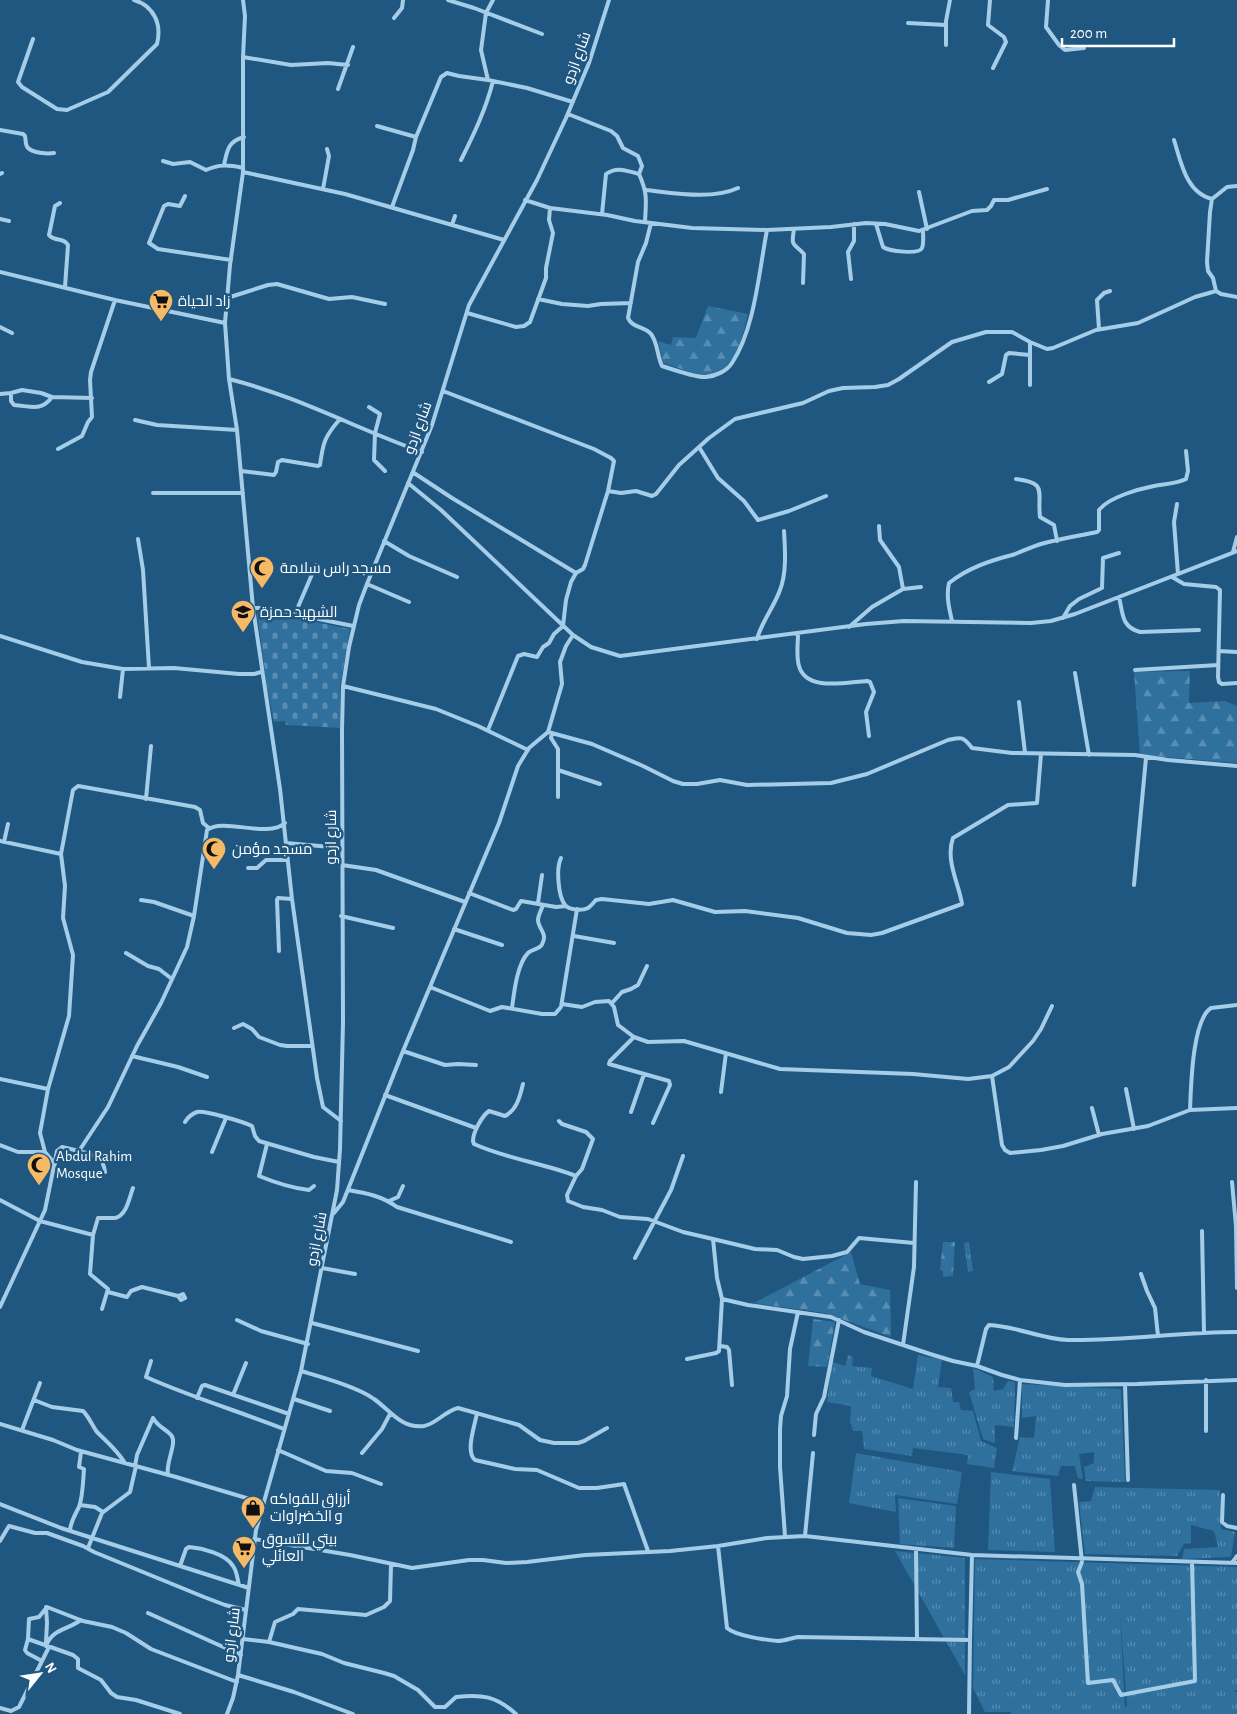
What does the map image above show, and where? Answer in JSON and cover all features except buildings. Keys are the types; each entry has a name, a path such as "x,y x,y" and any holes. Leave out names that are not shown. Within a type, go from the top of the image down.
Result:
{"street":[{"path":"33,39 18,82 22,87 57,109 68,110 108,92 157,44 159,36 158,23 154,15 145,4 134,0"},
{"path":"243,0 245,16 243,170 225,323 253,608 261,672 285,823 287,860 312,1046 322,1107 341,1122"},
{"path":"394,18 402,8 403,0"},
{"path":"448,0 542,34"},
{"path":"461,160 489,98 490,80 481,50 486,13 493,0"},
{"name":"شارع ازدو","path":"226,1714 237,1682 254,1539 262,1503 294,1399 308,1344 333,1214 339,1162 343,1022 343,686 354,626 367,584 432,426 467,313 477,289 526,200 568,114 589,63 609,0"},
{"path":"946,45 946,25 950,0"},
{"path":"990,0 988,25 1004,36 1006,42 993,68"},
{"path":"1048,0 1048,15 1045,24 1059,45 1065,50 1084,48"},
{"path":"908,23 946,25"},
{"path":"338,89 353,47"},
{"path":"243,57 291,65 348,65"},
{"path":"392,207 416,137 444,74 490,80 573,102"},
{"path":"568,114 614,133 623,148 638,156 642,166 639,174 646,190 645,222"},
{"path":"376,126 416,137"},
{"path":"0,130 22,134 25,136 29,149 54,153"},
{"path":"224,165 228,146 232,142 244,137"},
{"path":"1174,140 1188,181 1203,197 1212,199"},
{"path":"323,189 329,156 326,150"},
{"path":"163,161 173,164 190,162 206,170 215,165 224,165 392,207 504,240"},
{"path":"602,214 606,174 615,169 639,174"},
{"path":"1216,291 1213,278 1208,271 1207,262 1212,199 1228,187 1237,186"},
{"path":"646,190 678,194 715,194 738,188"},
{"path":"526,200 550,208 692,228 766,230 876,224 925,230 972,211 987,210 997,199 1008,200 1047,189"},
{"path":"876,224 882,247 892,250 916,252 920,250 925,230 919,192"},
{"path":"185,196 180,206 168,204 164,206 149,243 158,249 231,260"},
{"path":"60,203 53,210 49,235 53,239 63,240 68,245 65,287"},
{"path":"467,313 520,328 530,322 546,278 546,268 553,233 549,220 550,208"},
{"path":"452,225 455,216"},
{"path":"0,218 9,221"},
{"path":"651,223 646,243 638,262 628,318 630,322 647,330 652,335 662,366 702,377 720,373 732,363 748,329 766,230"},
{"path":"851,279 848,252 854,238 854,224"},
{"path":"794,229 792,244 804,254 803,283"},
{"path":"0,272 115,300 225,323"},
{"path":"227,298 277,284 329,299 352,297 385,304"},
{"path":"1099,329 1097,300 1104,292 1110,291"},
{"path":"608,491 636,491 652,496 656,494 678,464 730,422 742,416 802,403 829,391 843,388 876,387 888,384 899,379 952,342 986,332 1003,331 1012,332 1030,342 1047,348 1054,348 1099,329 1138,323 1195,297 1216,291 1221,294 1237,297"},
{"path":"538,299 562,304 588,306 630,303"},
{"path":"58,449 84,433 92,417 91,372 115,300"},
{"path":"0,327 12,333"},
{"path":"1030,342 1030,385"},
{"path":"989,382 1002,374 1005,358 1008,354 1030,355"},
{"path":"230,379 314,407 422,452"},
{"path":"0,394 29,391 52,397 92,398"},
{"path":"443,392 594,449 612,458 614,465 585,565 583,569 576,573 571,582 566,600 563,626 554,634 549,643 543,647 537,657 524,654 518,656 488,730"},
{"path":"11,393 14,405 37,407 46,405 52,397"},
{"path":"370,407 380,414 375,433 374,460 385,471"},
{"path":"241,471 274,475 278,462 282,460 320,465 323,444 328,433 340,418"},
{"path":"136,420 157,425 237,430"},
{"path":"699,447 718,478 744,501 758,520 789,511 826,496"},
{"path":"952,621 948,608 948,589 949,583 955,578 995,558 1041,544 1097,532 1099,530 1099,510 1117,497 1186,479 1188,470 1186,451"},
{"path":"414,473 576,573"},
{"path":"1016,479 1031,481 1037,486 1040,499 1040,516 1054,525 1057,541"},
{"path":"408,483 441,510 573,635 590,646 620,656 904,621 1031,623 1052,621 1235,552 1237,537"},
{"path":"153,493 243,493"},
{"path":"1177,504 1174,522 1178,574"},
{"path":"879,526 880,540 899,567 903,589"},
{"path":"757,639 760,627 769,614 781,588 785,548 784,531"},
{"path":"138,539 143,570 148,668"},
{"path":"384,541 409,556 457,577"},
{"path":"1063,618 1070,606 1079,599 1102,588 1103,558 1120,553"},
{"path":"295,614 316,565"},
{"path":"1172,577 1184,584 1216,587 1220,590 1218,677 1220,684 1237,683"},
{"path":"367,584 409,602"},
{"path":"849,627 872,607 903,589 921,587"},
{"path":"1118,597 1125,623 1131,630 1140,632 1199,630"},
{"path":"253,608 265,608 354,626"},
{"path":"798,634 798,665 805,677 822,683 870,682 874,692 866,712 870,736"},
{"path":"558,797 558,749 551,738 550,732 562,684 560,662 566,646 573,635"},
{"path":"0,636 82,662 123,669 183,669 240,674 261,672"},
{"path":"1219,651 1237,652"},
{"path":"1135,670 1218,665"},
{"path":"120,697 123,669"},
{"path":"1075,673 1089,754"},
{"path":"343,686 436,709 488,730 528,750"},
{"path":"1019,702 1025,754"},
{"path":"333,1214 343,1202 348,1190 403,1051 499,823 518,766 528,750 550,732"},
{"path":"550,732 592,744 683,784 698,784 720,780 747,784 831,783 867,774 957,738 967,739 972,748 976,749 1025,754 1135,755 1146,758 1237,766"},
{"path":"146,798 151,746"},
{"path":"469,893 513,910 516,909 521,901 562,908 566,906 576,910 590,908 596,900 602,899 649,904 673,900 715,912 745,911 798,918 847,933 871,935 909,925 962,904 953,869 952,838 1008,805 1020,803 1035,804 1037,802 1042,754"},
{"path":"1134,885 1146,758"},
{"path":"558,770 600,784"},
{"path":"55,1164 45,1152 40,1133 48,1089 69,1016 73,955 71,940 63,918 65,878 61,854 71,795 74,788 84,787 198,808 203,823 209,828 222,826 274,828 285,823"},
{"path":"8,824 1,843 61,854"},
{"path":"79,1151 108,1107 187,947 203,865 205,836 209,828"},
{"path":"286,843 342,848"},
{"path":"561,858 557,868 560,890 566,906"},
{"path":"248,868 257,868 266,860 287,860"},
{"path":"342,865 376,870 465,902"},
{"path":"538,903 542,875"},
{"path":"279,951 277,900 278,898 292,899"},
{"path":"141,900 154,902 194,916"},
{"path":"512,1008 516,979 526,954 543,944 544,936 538,920 543,905"},
{"path":"430,987 490,1011 502,1007 542,1014 555,1014 560,1011 562,1004 574,936 576,910"},
{"path":"342,916 393,928"},
{"path":"454,929 502,945"},
{"path":"574,936 614,943"},
{"path":"126,953 148,966 168,974 172,979"},
{"path":"612,1003 622,992 638,985 647,966"},
{"path":"562,1004 582,1007 595,1002 606,1001 612,1003"},
{"path":"612,1003 618,1025 634,1037 648,1042 684,1041 780,1069 906,1074 968,1079 992,1076 1009,1067 1017,1060 1041,1029 1052,1006"},
{"path":"1190,1110 1195,1047 1205,1015 1211,1008 1237,1005"},
{"path":"234,1028 243,1024 252,1029 259,1037 280,1045 312,1046"},
{"path":"634,1037 609,1064 669,1081 670,1083 653,1123"},
{"path":"403,1051 445,1065 476,1065"},
{"path":"721,1092 726,1053"},
{"path":"132,1056 178,1067 207,1077"},
{"path":"631,1112 644,1074"},
{"path":"992,1076 1002,1145 1004,1150 1010,1153 1041,1150 1099,1135 1148,1126 1190,1110 1237,1108"},
{"path":"0,1079 48,1089"},
{"path":"523,1084 520,1100 510,1113 505,1116 489,1110 476,1128 473,1138 474,1144 503,1155 576,1176"},
{"path":"1126,1089 1134,1129"},
{"path":"385,1095 476,1128"},
{"path":"1092,1108 1099,1135"},
{"path":"185,1122 188,1117 197,1112 226,1118 252,1126 256,1139 259,1141 314,1157 339,1162"},
{"path":"212,1152 226,1118"},
{"path":"559,1122 586,1132 593,1139 582,1169 576,1176 567,1195 568,1201 571,1204 583,1208 602,1210 620,1217 654,1221 683,1232 756,1249 777,1250 803,1259 832,1256 847,1252 859,1238 914,1243"},
{"path":"0,1144 18,1152 45,1152"},
{"path":"267,1144 259,1176 297,1189 309,1190 314,1186"},
{"path":"0,1307 45,1210 59,1148 79,1151 99,1158 103,1161 105,1172"},
{"path":"635,1258 671,1190 683,1156"},
{"path":"903,1345 914,1267 916,1182"},
{"path":"1232,1182 1236,1226 1237,1288"},
{"path":"389,1201 398,1197 403,1186"},
{"path":"102,1310 108,1292 107,1287 90,1274 93,1235 98,1218 113,1218 122,1215 133,1188"},
{"path":"348,1190 367,1193 389,1201 398,1207 511,1242"},
{"path":"0,1200 40,1221 93,1235"},
{"path":"1202,1231 1204,1332"},
{"path":"687,1359 719,1351 722,1299 717,1278 714,1239"},
{"path":"322,1268 355,1274"},
{"path":"1142,1274 1155,1308 1158,1336"},
{"path":"108,1292 127,1298 131,1291 142,1287 178,1296"},
{"path":"722,1299 739,1304 839,1320 864,1332 903,1345 1020,1380 1065,1385 1237,1380"},
{"path":"785,1536 780,1467 780,1429 786,1396 790,1349 798,1312"},
{"path":"237,1320 261,1331 308,1344"},
{"path":"814,1435 816,1414 824,1397 839,1320"},
{"path":"312,1323 418,1351"},
{"path":"977,1366 986,1329 989,1325 1067,1340 1204,1332 1237,1332"},
{"path":"720,1346 727,1347 729,1350 732,1385"},
{"path":"151,1361 146,1377 197,1398 284,1429"},
{"path":"233,1395 246,1363"},
{"path":"301,1371 372,1397 390,1414 408,1424 422,1426 452,1409 458,1408 524,1426 540,1440 554,1443 578,1443 607,1428"},
{"path":"1016,1438 1020,1380"},
{"path":"1206,1380 1206,1431"},
{"path":"22,1430 40,1383"},
{"path":"1125,1384 1128,1480"},
{"path":"197,1398 202,1386 205,1385 289,1414"},
{"path":"294,1399 330,1411"},
{"path":"34,1400 52,1407 83,1411 98,1433 109,1442 125,1464"},
{"path":"477,1413 470,1449 470,1454 475,1460 515,1469 536,1470 578,1488 598,1488 624,1484 648,1551"},
{"path":"362,1453 382,1429 390,1414"},
{"path":"88,1548 103,1512 130,1492 137,1455 153,1418 158,1426 172,1436 174,1440 167,1466 168,1475"},
{"path":"0,1424 82,1452 262,1503"},
{"path":"278,1450 326,1472 352,1473 380,1484"},
{"path":"70,1530 71,1523 80,1505 84,1469 79,1467 82,1452"},
{"path":"805,1536 813,1453"},
{"path":"1074,1486 1082,1562 1078,1572 1082,1584 1088,1683 1113,1680 1121,1695 1195,1681 1192,1562"},
{"path":"1223,1495 1222,1522 1227,1526 1237,1528"},
{"path":"0,1504 92,1538 249,1588"},
{"path":"80,1505 95,1507 103,1512"},
{"path":"0,1541 7,1528 11,1526 31,1532 47,1533 88,1548 204,1598 246,1610"},
{"path":"254,1539 412,1568 469,1560 517,1563 584,1555 670,1551 785,1536 858,1541 972,1555 1235,1563 1237,1556"},
{"path":"718,1546 726,1623 730,1631 780,1641 798,1637 970,1640"},
{"path":"180,1566 186,1549 189,1547 209,1552 230,1562 234,1567 238,1585"},
{"path":"916,1549 917,1639"},
{"path":"969,1714 972,1555"},
{"path":"269,1642 275,1622 298,1609 366,1615 384,1607 390,1601 391,1565"},
{"path":"46,1607 81,1620 112,1627 126,1633 151,1649 237,1682"},
{"path":"42,1661 25,1652 29,1619 39,1617 46,1607"},
{"path":"46,1607 48,1623 47,1646"},
{"path":"148,1613 241,1655"},
{"path":"0,1708 11,1711 19,1707 42,1661 48,1638 53,1633 68,1628 81,1620"},
{"path":"28,1639 76,1656 78,1668 101,1680 111,1693 117,1697 136,1700 180,1714"},
{"path":"243,1639 269,1642 322,1654 344,1663 394,1676 418,1690 435,1707 445,1707 456,1696 481,1695 501,1703 516,1714"},
{"path":"238,1675 294,1692 353,1714"}],"green space":[{"path":"708,306 748,314 740,343 730,363 723,370 714,374 704,375 663,363 658,341 671,345 673,337 696,338"},
{"path":"265,612 350,629 340,686 340,728 286,725 285,721 274,722 257,613"},
{"path":"1190,671 1189,703 1225,701 1237,706 1237,763 1140,755 1134,672"},
{"path":"943,1242 955,1242 953,1276 943,1277 943,1271 940,1270"},
{"path":"969,1242 973,1271 968,1272 964,1243"},
{"path":"851,1252 860,1284 890,1290 891,1337 825,1313 754,1303"},
{"path":"813,1319 835,1322 827,1367 808,1366"},
{"path":"848,1355 853,1357 852,1366 872,1368 871,1376 913,1389 918,1355 942,1360 938,1387 951,1388 953,1402 959,1402 961,1410 973,1411 981,1441 997,1448 994,1468 967,1464 968,1455 913,1448 912,1456 864,1449 862,1431 853,1431 850,1421 851,1406 827,1402 832,1362 845,1366"},
{"path":"973,1368 993,1377 994,1391 1003,1389 1008,1381 1015,1382 1014,1427 995,1425 995,1443 983,1439 969,1392 975,1389"},
{"path":"1022,1384 1121,1389 1125,1482 1086,1481 1084,1467 1094,1463 1094,1452 1079,1454 1083,1479 1078,1478 1075,1466 1061,1466 1058,1476 1012,1471 1020,1437 1034,1438 1036,1416 1022,1418"},
{"path":"856,1453 962,1472 957,1504 895,1495 896,1512 849,1503"},
{"path":"991,1472 1050,1479 1055,1552 988,1550"},
{"path":"1095,1487 1220,1490 1221,1529 1235,1532 1231,1557 1182,1559 1184,1549 1218,1547 1214,1531 1191,1525 1191,1543 1184,1544 1177,1556 1085,1554 1079,1502 1091,1501"},
{"path":"898,1498 956,1506 954,1548 900,1544"},
{"path":"895,1551 965,1558 965,1675"},
{"path":"975,1559 1237,1567 1237,1690 1233,1692 1237,1692 1237,1714 1011,1714 1011,1712 985,1712 973,1688","holes":["1120,1615 1127,1706 1125,1707"]}],"place":[{"name":"زاد الحياة","path":"161,322"},
{"name":"مسجد راس سلامة","path":"262,589"},
{"name":"الشهيد حمزة","path":"243,633"},
{"name":"مسجد مؤمن","path":"214,870"},
{"name":"Abdul Rahim Mosque","path":"39,1186"},
{"name":"أرزاق للفواكه و الخضراوات","path":"253,1529"},
{"name":"بيتي للتسوق العائلي","path":"244,1569"}]}
